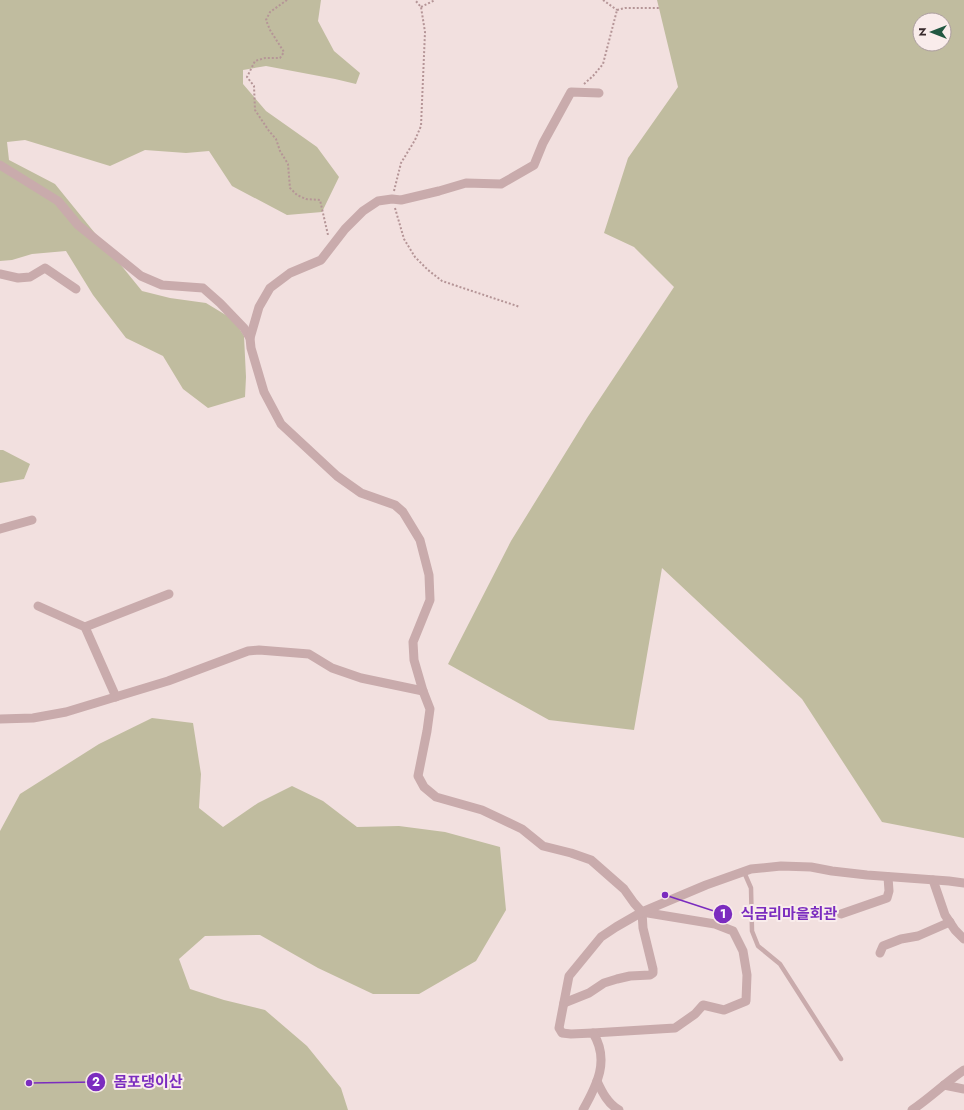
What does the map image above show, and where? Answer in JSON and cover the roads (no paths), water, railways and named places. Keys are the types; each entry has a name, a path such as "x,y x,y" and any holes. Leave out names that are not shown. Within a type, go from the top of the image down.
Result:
{"street":[{"path":"564,1003 589,992 604,983 630,976 653,974 643,928 642,912 624,889 591,860 543,846 522,830 506,821 482,810 436,797 424,787 418,776 430,708 423,691 414,660 413,642 430,600 429,575 420,540 403,512 395,505 361,493 337,476 281,424 264,392 251,348 250,338 259,307 270,288 290,273 321,260 345,229 363,211 378,201 392,198 401,200 466,183 501,184 534,165 543,143 571,92 599,93"},
{"path":"0,165 58,201 78,225 141,276 162,285 203,288 244,328 250,338"},
{"path":"0,274 18,278 30,277 45,268 76,289"},
{"path":"0,529 32,520"},
{"path":"85,627 169,594"},
{"path":"38,606 85,627 116,697"},
{"path":"0,719 33,718 66,712 168,681 248,651 259,650 309,654 332,668 361,678 423,691"},
{"path":"642,912 715,924 733,931 743,951 747,975 746,1001 724,1010 703,1005 695,1014 675,1028 571,1034 562,1033 559,1028 569,976 601,937 642,912 706,885 751,869 781,866 811,867 832,871 888,877 964,883"},
{"path":"841,914 887,898 889,891 888,877"},
{"path":"933,880 945,914 955,930 964,939"},
{"path":"880,953 883,946 892,942 918,936 950,922"},
{"path":"583,1110 595,1089 602,1064 597,1039 593,1033"},
{"path":"912,1110 926,1101 964,1070"},
{"path":"597,1081 602,1093 614,1107 619,1110"},
{"path":"944,1085 964,1089"}],"lane":[{"path":"744,872 751,888 752,931 758,946 780,964 841,1059"}],"place":[{"name":"식금리마을회관","path":"665,895"},
{"name":"몸포댕이산","path":"29,1083"}]}
